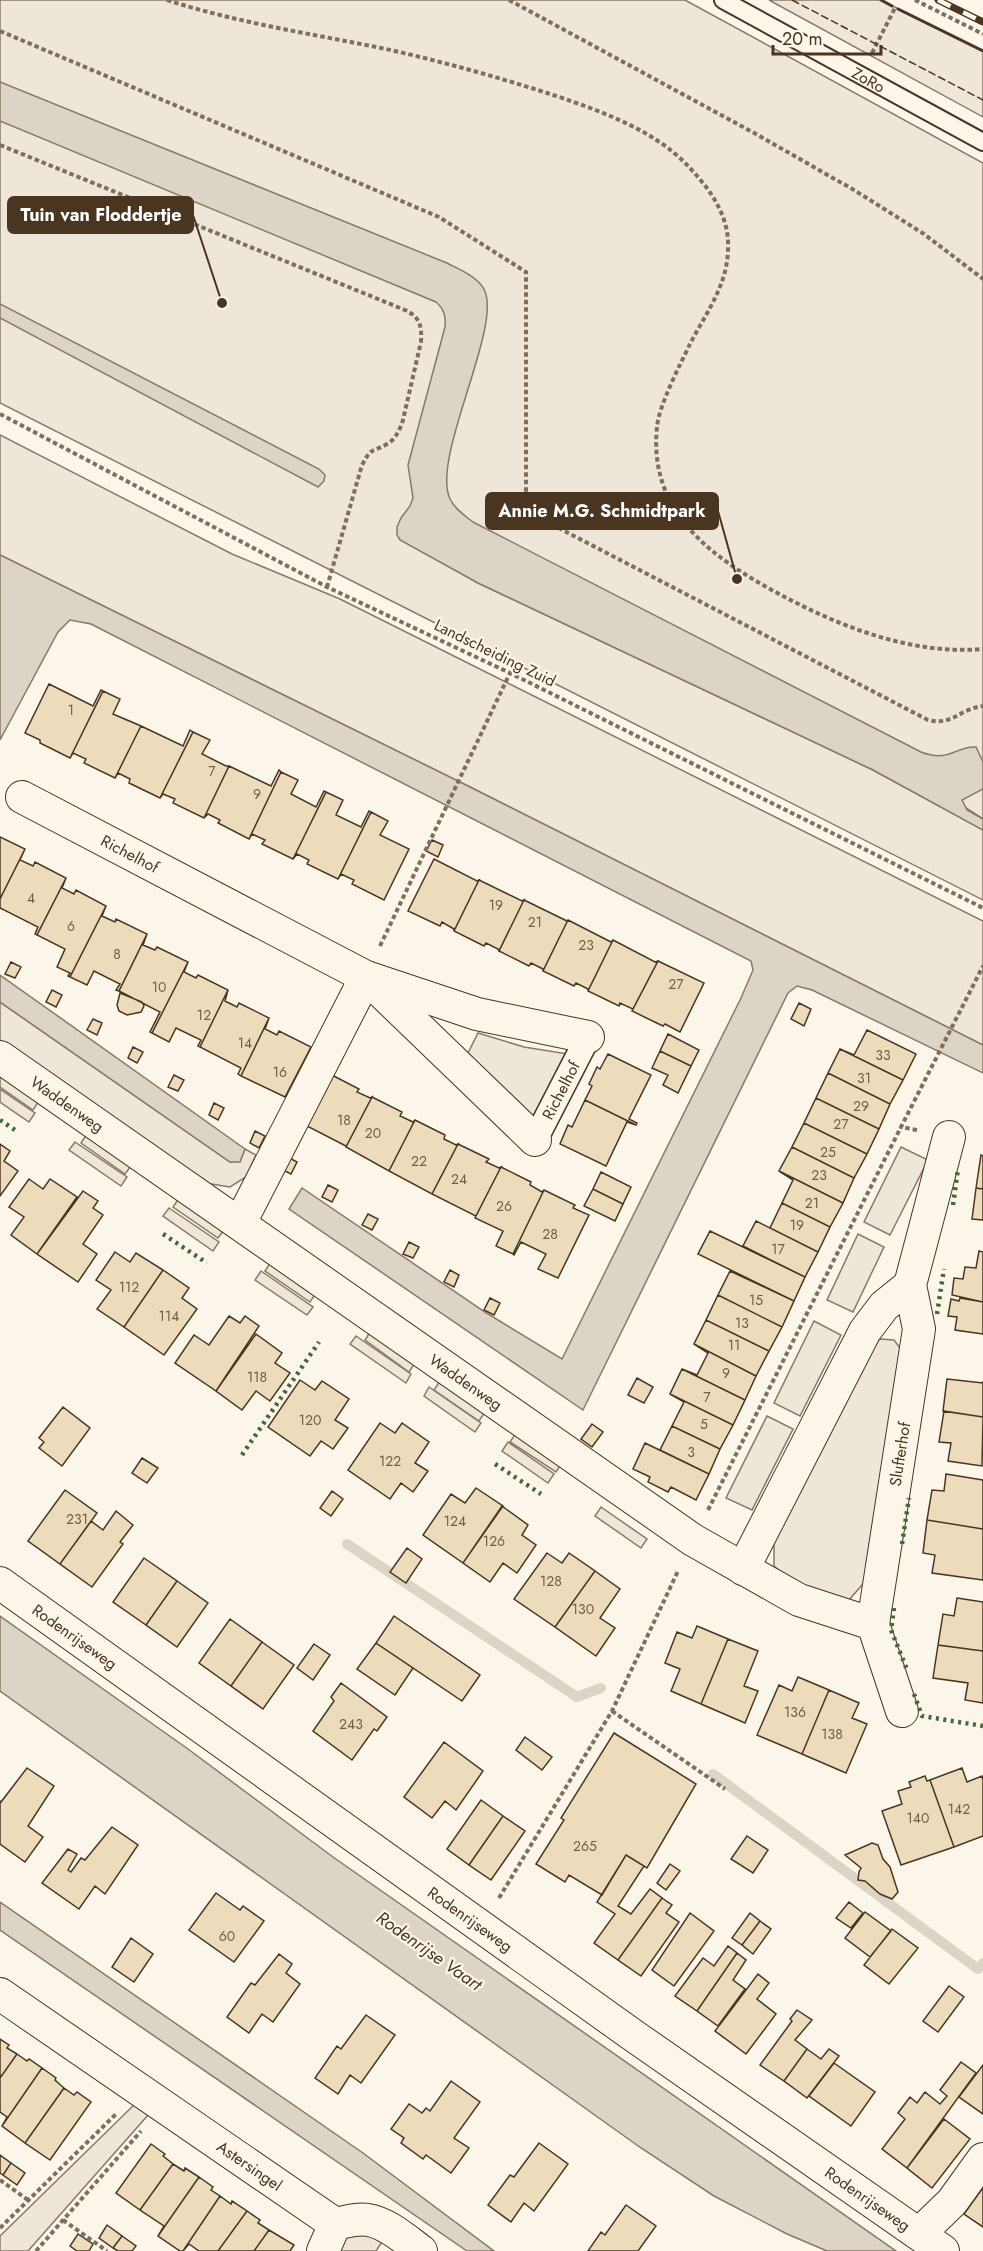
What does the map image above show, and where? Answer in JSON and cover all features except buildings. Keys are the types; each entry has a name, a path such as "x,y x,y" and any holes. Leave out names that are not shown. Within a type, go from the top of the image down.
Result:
{"street":[{"name":"Richelhof","path":"22,796 366,977 477,1014 588,1037 535,1140 366,977"},
{"path":"240,1223 366,977"},
{"name":"Waddenweg","path":"0,1057 693,1540 799,1600 873,1624"},
{"name":"Slufterhof","path":"873,1624 919,1329 910,1285 949,1137"},
{"path":"743,1569 865,1331 884,1306 910,1285"},
{"name":"Rodenrijseweg","path":"0,1583 634,2036 931,2243"},
{"path":"873,1624 902,1712"},
{"name":"Astersingel","path":"0,1995 152,2098 329,2238 355,2220 369,2220 392,2230 421,2251"},
{"path":"931,2243 952,2202 983,2159"}],"lane":[{"name":"ZoRo","path":"723,0 983,142"}],"path":[{"path":"167,0 246,21 460,66 571,100 632,127 663,145 685,163 720,207 729,247 720,290 688,348 657,425 660,476 681,522 732,567 800,606 867,633 902,643 961,651 983,650"},
{"path":"509,0 854,190 924,234 983,279"},
{"path":"915,0 983,34"},
{"path":"882,34 895,8"},
{"path":"0,31 439,217 526,272 525,511 928,720 944,722 967,710 983,706"},
{"path":"0,146 405,310 420,321 421,342 402,424 396,436 387,445 375,448 368,453 362,465 327,587"},
{"name":"Landscheiding Zuid","path":"0,414 327,587 510,673 983,908"},
{"path":"366,977 510,673"},
{"path":"482,1927 612,1711 693,1540 983,966"},
{"path":"902,1127 949,1137"},
{"path":"612,1711 725,1789"},
{"path":"0,2228 28,2200 152,2098"},
{"path":"36,2251 63,2220 152,2098"},
{"path":"0,2180 28,2200"},
{"path":"63,2220 107,2251"}],"shaded area":[{"path":"0,0 685,0 983,163 983,819 963,806 442,562 478,583 873,770 983,830 983,900 0,403"},
{"path":"769,0 881,0 983,51 983,117"},
{"path":"0,435 232,554 340,599 983,921 983,1045 470,787 0,555"},
{"path":"0,1002 230,1162 240,1161 245,1149 256,1155 246,1177 230,1187 205,1183 0,1040"},
{"path":"478,1033 524,1047 568,1054 535,1120 465,1059"},
{"path":"0,1074 39,1101 33,1110 0,1087"},
{"path":"0,1089 35,1113 29,1122 0,1102"},
{"path":"86,1135 131,1166 125,1174 81,1143"},
{"path":"75,1142 127,1177 121,1186 69,1150"},
{"path":"901,1147 928,1160 890,1235 864,1222"},
{"path":"179,1198 224,1230 218,1238 173,1207"},
{"path":"169,1208 219,1242 213,1251 163,1216"},
{"path":"858,1234 884,1247 853,1312 827,1300"},
{"path":"270,1263 316,1293 310,1302 265,1271"},
{"path":"261,1271 313,1307 307,1315 255,1280"},
{"path":"814,1321 841,1335 800,1416 774,1403"},
{"path":"370,1332 415,1363 409,1372 365,1340"},
{"path":"356,1336 411,1374 406,1383 350,1344"},
{"path":"880,1339 894,1340 900,1348 869,1577 848,1601 792,1581 774,1566 774,1539 864,1354"},
{"path":"440,1381 485,1412 479,1421 434,1390"},
{"path":"429,1387 481,1423 475,1432 424,1396"},
{"path":"767,1416 793,1429 752,1510 726,1498"},
{"path":"516,1433 561,1464 556,1472 510,1442"},
{"path":"508,1442 554,1474 548,1483 502,1451"},
{"path":"601,1507 647,1539 641,1548 595,1516"},
{"path":"137,2102 149,2114 28,2251 0,2251 0,2236"},
{"path":"368,2233 382,2242 376,2251 334,2251 340,2238"}],"water":[{"path":"0,82 447,263 475,279 482,286 487,303 485,327 478,356 450,452 447,479 450,499 457,509 473,522 921,752 939,756 976,747 983,762 983,789 962,800 967,810 983,819 983,830 873,770 478,583 400,540 397,527 413,498 408,465 445,327 441,307 436,302 0,121"},
{"path":"0,304 319,469 325,475 324,481 318,487 0,318"},
{"path":"0,555 470,787 983,1045 983,1073 812,990 797,986 788,993 583,1410 289,1209 302,1188 485,1312 562,1359 741,998 753,970 751,961 91,624 70,620 58,632 0,740"},
{"path":"0,975 245,1149 240,1162 230,1162 0,1002"},
{"name":"Rodenrijse Vaart","path":"0,1616 188,1749 333,1857 896,2251 827,2251 787,2234 714,2196 641,2148 0,1691"},
{"path":"0,1902 363,2153 494,2251 467,2251 0,1930"}],"waterway":[{"path":"347,1544 577,1697 601,1688"},
{"path":"713,1774 978,1969 983,1963"}],"railway":[{"path":"938,0 983,22"}],"hedge":[{"path":"0,1120 18,1132"},
{"path":"953,1205 958,1169"},
{"path":"163,1234 207,1263"},
{"path":"937,1314 944,1269"},
{"path":"242,1455 319,1342"},
{"path":"495,1464 541,1494"},
{"path":"902,1544 909,1498"},
{"path":"894,1608 891,1630 908,1672"},
{"path":"914,1694 922,1716 983,1726"}],"fence":[{"path":"792,0 983,100"}],"wall":[{"path":"881,0 892,6"},
{"path":"898,9 983,51"}],"place":[{"name":"Tuin van Floddertje","path":"222,303"},
{"name":"Annie M.G. Schmidtpark","path":"737,579"}]}
